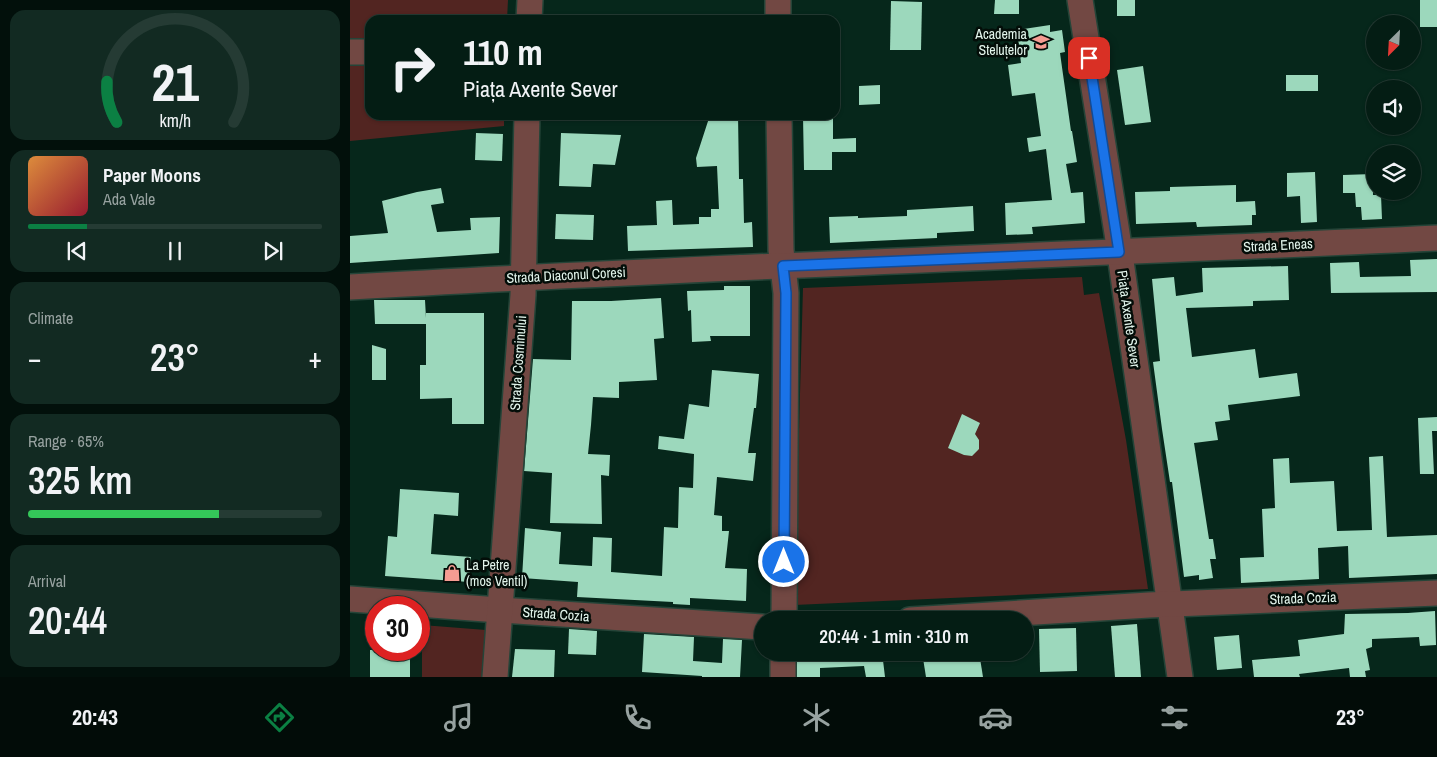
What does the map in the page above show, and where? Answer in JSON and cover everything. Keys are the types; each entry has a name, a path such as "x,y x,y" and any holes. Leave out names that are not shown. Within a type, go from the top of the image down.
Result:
{"street":[{"path":"529,15 530,0"},
{"path":"778,0 778,15"},
{"path":"1080,0 1119,252"},
{"path":"350,52 365,52"},
{"name":"Strada Cosminului","path":"495,677 524,277 527,120"},
{"path":"780,120 781,250 786,293 784,611"},
{"name":"Strada Eneas","path":"1119,252 1437,238"},
{"name":"Piața Axente Sever","path":"783,266 1119,252 1180,677"},
{"name":"Strada Diaconul Coresi","path":"350,287 524,277 783,266"},
{"name":"Strada Cozia","path":"1169,604 1437,593"},
{"name":"Strada Cozia","path":"350,599 754,626"},
{"path":"1034,612 1169,604"},
{"path":"783,661 783,677"}],"shaded area":[{"path":"350,0 508,0 507,15 365,15 365,120 504,120 504,126 350,141"},
{"path":"1082,277 1084,295 1099,293 1126,440 1148,589 794,605 803,288"},
{"path":"430,626 486,630 483,677 422,677 422,661 430,661"}],"building":[{"path":"995,0 1019,0 1019,14 994,14"},
{"path":"1117,0 1135,0 1135,16 1117,16"},
{"path":"1420,0 1437,0 1437,27 1421,27"},
{"path":"891,1 922,2 921,50 890,50"},
{"path":"1050,25 1050,32 1062,30 1065,52 1060,53 1077,162 1066,164 1071,193 1083,192 1085,223 1032,227 1033,234 1006,235 1005,203 1052,200 1046,149 1029,152 1027,138 1041,136 1035,93 1012,96 1008,65 1021,63 1017,30"},
{"path":"1143,66 1151,122 1125,125 1117,70"},
{"path":"1286,75 1318,75 1318,91 1286,91"},
{"path":"880,85 880,104 859,105 859,86"},
{"path":"708,120 738,120 739,179 743,179 744,223 752,222 753,247 628,251 627,226 657,225 656,201 672,200 673,225 699,224 699,217 711,217 711,209 719,209 717,166 697,167 696,158"},
{"path":"803,120 833,120 833,139 856,138 856,152 832,152 832,170 804,170"},
{"path":"476,133 503,134 502,161 475,160"},
{"path":"561,133 621,135 615,165 593,164 591,187 559,186"},
{"path":"1315,172 1317,222 1301,223 1300,196 1287,197 1287,173"},
{"path":"1366,174 1366,200 1381,200 1382,219 1362,220 1361,207 1356,207 1355,193 1343,193 1343,175"},
{"path":"1236,185 1236,202 1255,201 1256,215 1252,215 1252,225 1197,227 1196,222 1136,224 1135,192 1170,191 1170,187"},
{"path":"441,188 444,203 431,205 437,232 471,230 470,218 500,217 499,253 350,263 350,236 388,233 382,201"},
{"path":"973,206 974,231 937,233 937,238 830,243 829,217 907,216 907,210"},
{"path":"556,214 594,215 593,240 555,239"},
{"path":"1437,259 1437,292 1331,293 1330,263 1359,262 1360,277 1411,276 1410,260"},
{"path":"1288,266 1289,300 1253,301 1253,306 1186,308 1192,357 1255,349 1259,378 1297,373 1300,396 1228,405 1230,420 1215,422 1218,440 1194,443 1209,539 1213,539 1216,559 1210,559 1213,578 1199,580 1199,575 1184,577 1172,482 1170,482 1153,362 1160,361 1152,279 1174,277 1176,296 1203,292 1202,268"},
{"path":"724,286 750,286 750,336 710,336 711,341 692,342 691,310 688,311 687,291 724,290"},
{"path":"661,298 664,338 654,339 657,380 619,382 619,398 593,397 588,454 610,455 609,476 601,475 602,524 550,523 552,473 524,471 533,359 571,360 572,301"},
{"path":"374,300 425,300 426,318 426,313 484,313 484,424 452,424 452,398 420,399 420,365 426,365 426,324 375,324"},
{"path":"372,345 386,349 386,380 372,380"},
{"path":"712,370 759,374 756,408 754,408 748,453 756,453 753,481 717,477 714,515 722,516 722,531 729,531 725,568 747,569 746,601 690,598 690,605 673,604 673,602 577,597 578,582 522,578 525,528 561,532 559,564 592,566 593,537 612,538 611,572 662,576 664,527 678,528 679,487 693,488 694,454 658,449 659,436 684,439 689,404 709,407"},
{"path":"962,414 980,423 975,434 979,440 979,449 972,456 964,455 948,448"},
{"path":"1437,417 1437,431 1432,431 1434,474 1420,474 1418,418"},
{"path":"1383,456 1387,537 1437,535 1437,574 1349,578 1348,546 1318,548 1319,579 1241,583 1240,558 1264,557 1262,509 1275,508 1273,459 1289,458 1290,483 1334,481 1337,531 1372,530 1369,457"},
{"path":"400,489 459,493 458,516 434,514 431,554 471,557 469,582 385,576 388,536 397,537"},
{"path":"1435,611 1436,645 1420,646 1419,637 1372,639 1372,647 1366,649 1370,670 1365,671 1366,677 1350,677 1349,668 1299,674 1300,677 1254,677 1252,660 1300,656 1298,640 1344,634 1345,614"},
{"path":"1137,624 1141,677 1115,677 1111,626"},
{"path":"1076,628 1077,671 1040,672 1039,629"},
{"path":"569,629 597,631 596,655 568,654"},
{"path":"644,634 694,637 693,661 722,663 723,639 742,640 740,677 702,677 642,672"},
{"path":"1239,635 1242,668 1217,670 1214,637"},
{"path":"515,649 555,650 554,677 512,677"},
{"path":"370,661 410,661 410,677 370,677"},
{"path":"797,661 883,661 885,677 866,677 864,666 820,668 820,677 797,677"},
{"path":"923,661 980,661 983,677 926,677"}],"place":[{"name":"Academia Steluțelor","path":"1041,42"},
{"name":"La Petre (mos Ventil)","path":"452,573"}],"route":[{"path":"784,562 786,293 783,266 1119,252 1089,58"}]}
